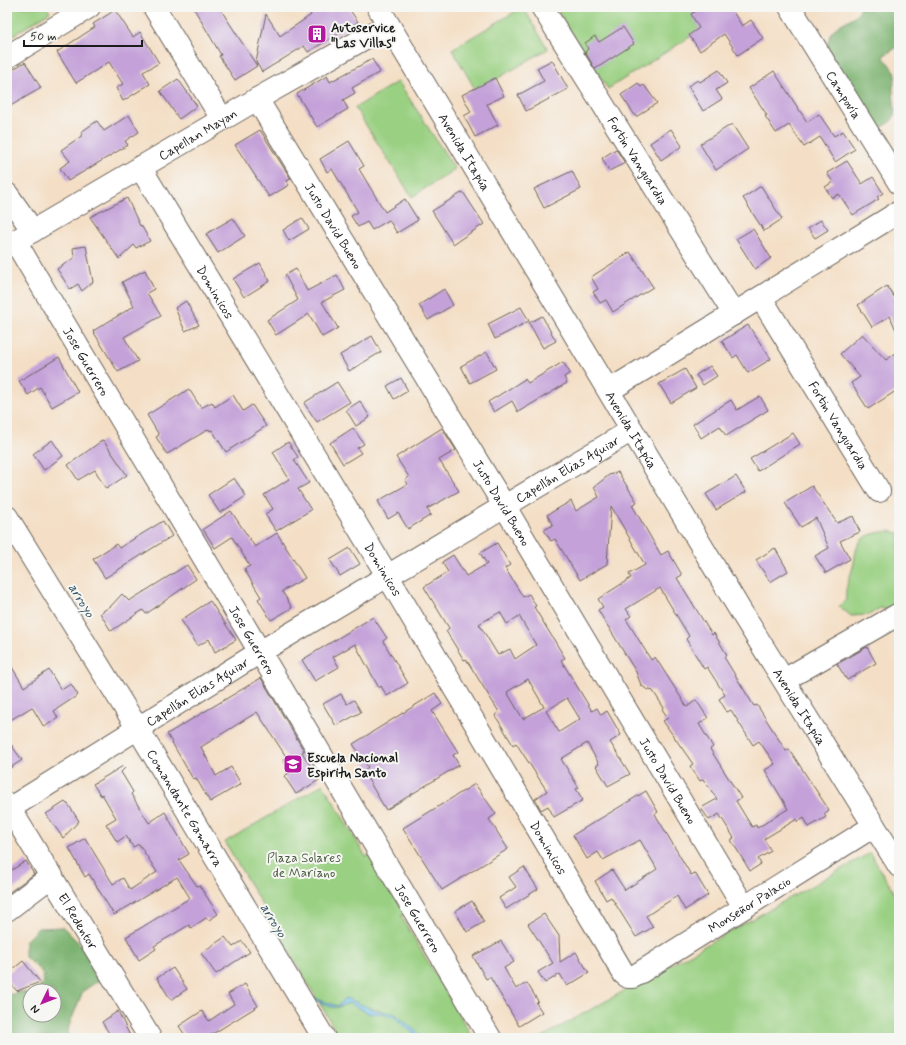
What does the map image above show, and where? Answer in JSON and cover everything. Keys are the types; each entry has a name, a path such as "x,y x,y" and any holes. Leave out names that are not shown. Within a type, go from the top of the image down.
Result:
{"street":[{"path":"7,57 90,7"},
{"path":"154,7 222,119"},
{"name":"Fortin Vanguardia","path":"542,7 734,314"},
{"name":"Campovía","path":"790,7 899,183"},
{"name":"Capellan Mayan","path":"19,239 257,98 383,16"},
{"name":"Avenida Itapúa","path":"383,16 610,390 632,430 894,858"},
{"name":"Justo David Bueno","path":"257,98 505,507 744,907"},
{"name":"Dominicos","path":"140,167 387,575 624,974"},
{"name":"Jose Guerrero","path":"7,194 19,239 260,652 490,1038"},
{"path":"610,390 899,212"},
{"name":"Fortin Vanguardia","path":"761,298 879,491"},
{"name":"Capellán Elias Aguiar","path":"8,807 138,729 260,652 387,575 505,507 632,430"},
{"name":"Comandante Gamarra","path":"7,517 138,729 324,1038"},
{"path":"784,680 899,614"},
{"name":"El Redentor","path":"8,807 52,876 150,1038"},
{"name":"Monseñor Palacio","path":"624,974 628,977 633,977 874,826"},
{"path":"7,910 52,876"}],"green space":[{"path":"7,7 47,7 50,12 7,39"},
{"path":"523,7 548,49 476,91 452,49"},
{"path":"555,7 737,7 608,89"},
{"path":"861,7 899,7 899,46 883,56 896,74 893,87 895,111 891,121 879,128 856,101 828,49 831,33 858,13"},
{"path":"398,81 455,169 412,197 355,108"},
{"path":"891,531 899,533 899,602 895,609 888,610 880,608 869,615 851,616 839,606 846,600 847,587 858,544 870,535"},
{"name":"Plaza Solares de Mariano","path":"323,784 366,857 376,851 410,911 401,916 473,1038 340,1038 225,842"},
{"path":"870,853 899,900 899,1038 540,1038"},
{"path":"63,927 83,947 101,979 83,991 69,1026 67,1038 7,1038 7,1022 10,1020 7,995 22,992 22,1023 62,1023 62,983 43,983 43,973 25,957 25,941 38,928"}],"water":[{"path":"314,998 337,1006 346,998 372,1009 395,1014 424,1038 419,1038 394,1017 381,1013 370,1014 349,1003 339,1007 330,1007 317,1001 313,1003 309,999"}],"building":[{"path":"193,7 219,7 257,66 235,80 219,56 221,55"},
{"path":"306,7 348,7 358,22 308,52 304,46 262,72 256,62 266,14 280,36 311,15"},
{"path":"703,7 730,7 742,26 751,20 763,38 738,55 724,34 700,51 689,35 699,28 691,14"},
{"path":"115,10 133,37 140,32 159,63 143,72 150,84 123,101 116,88 123,84 109,62 76,83 57,52 95,27 93,24"},
{"path":"623,27 634,44 595,69 585,52 588,49 585,43 595,36 599,42"},
{"path":"372,59 380,72 352,88 355,93 343,100 348,109 317,127 297,94 327,76 330,82"},
{"path":"552,60 568,89 526,111 518,95 544,81 537,68"},
{"path":"25,62 41,88 7,108 7,73"},
{"path":"719,70 727,83 716,90 722,99 703,111 688,86 698,80 700,82"},
{"path":"774,71 807,122 819,114 834,136 843,131 855,149 835,162 820,137 804,147 789,125 776,133 765,116 767,115 749,88"},
{"path":"495,78 504,96 487,104 498,125 475,137 464,116 471,112 462,95"},
{"path":"178,79 197,106 179,119 160,91"},
{"path":"638,83 641,87 644,85 657,103 636,117 621,95"},
{"path":"129,115 139,132 125,141 128,145 68,181 60,168 70,161 61,150 83,135 81,132 97,121 104,131"},
{"path":"732,124 748,149 716,170 700,144"},
{"path":"671,129 682,146 661,160 650,143"},
{"path":"260,130 291,179 286,181 289,185 269,197 235,145"},
{"path":"349,141 364,166 359,169 385,212 405,199 418,220 397,233 389,220 372,230 367,222 358,227 351,216 358,212 332,169 327,172 320,159"},
{"path":"616,149 625,163 609,171 602,158"},
{"path":"847,161 862,184 873,177 883,193 877,197 879,199 853,215 839,194 832,198 825,187 833,182 827,173"},
{"path":"572,171 581,189 544,208 534,189"},
{"path":"761,186 782,219 764,231 743,198"},
{"path":"463,192 484,224 453,244 432,211"},
{"path":"127,198 140,226 141,225 150,241 136,248 134,245 119,259 90,217"},
{"path":"233,218 245,236 218,253 206,234"},
{"path":"302,218 309,229 289,241 283,230"},
{"path":"821,220 828,230 815,238 808,228"},
{"path":"753,229 771,258 755,269 736,239"},
{"path":"86,246 93,282 82,291 78,284 70,289 57,269 74,258 73,248"},
{"path":"630,252 653,287 613,312 606,300 600,303 593,292 598,289 591,277"},
{"path":"260,263 270,281 244,297 233,279"},
{"path":"296,269 307,291 337,275 345,290 322,302 338,328 322,337 309,314 276,335 267,320 298,300 285,275"},
{"path":"145,270 154,289 147,293 161,316 124,337 138,361 118,372 93,331 134,306 122,282"},
{"path":"887,286 899,304 899,337 890,316 872,327 858,305"},
{"path":"444,289 453,305 428,320 419,305"},
{"path":"186,301 199,325 185,331 175,308"},
{"path":"521,307 529,321 495,339 488,324"},
{"path":"542,316 556,341 543,348 529,323"},
{"path":"748,325 771,359 748,373 737,355 733,358 722,341"},
{"path":"862,334 886,360 899,351 899,389 868,409 851,383 860,377 840,354"},
{"path":"372,336 381,352 349,371 340,355"},
{"path":"487,352 496,369 470,383 461,366"},
{"path":"59,357 78,392 52,407 40,387 28,395 19,381"},
{"path":"563,362 570,373 564,377 567,383 518,412 512,401 494,412 488,402 525,379 528,383"},
{"path":"710,366 717,376 703,385 696,375"},
{"path":"685,369 696,388 671,403 659,384"},
{"path":"401,378 408,391 394,399 387,386"},
{"path":"337,382 350,402 317,422 304,403"},
{"path":"189,389 201,408 212,402 215,407 233,395 243,411 252,405 266,426 226,452 212,430 210,431 209,429 167,454 156,437 159,435 147,415"},
{"path":"760,396 768,410 726,436 720,426 701,438 693,424 731,400 737,410"},
{"path":"360,401 370,417 356,426 346,410"},
{"path":"353,428 364,444 357,448 361,453 343,464 330,443"},
{"path":"442,428 456,450 439,460 459,491 427,509 431,515 408,529 398,513 388,519 378,501 408,484 405,480 409,477 396,457"},
{"path":"793,433 800,444 758,471 750,459"},
{"path":"52,440 63,456 44,470 33,454"},
{"path":"103,440 127,475 106,489 95,470 78,480 68,465"},
{"path":"288,442 298,457 294,460 309,483 298,489 311,510 276,531 265,514 273,509 264,495 289,479 273,452"},
{"path":"618,472 637,502 632,505 661,555 668,551 682,575 677,578 712,635 714,633 727,655 724,657 754,706 757,705 786,751 789,749 829,810 824,814 826,817 809,827 804,818 798,822 797,819 764,839 771,851 758,859 761,864 750,871 731,840 734,838 719,814 709,820 701,808 717,799 703,779 700,781 690,766 693,764 663,721 668,718 662,709 664,708 653,691 646,689 641,685 636,672 598,610 603,607 598,599 631,578 629,574 645,565 611,506 607,564 580,580 555,539 551,541 544,530 553,525 547,515 571,501 576,511 599,497 594,487 609,475","holes":["660,588 689,636 686,639 704,669 707,667 725,695 719,699 727,712 731,710 753,745 759,741 775,764 765,770 788,809 757,828 756,825 752,827 736,801 741,798 710,749 713,747 699,724 708,718 696,700 687,707 655,657 651,660 626,619 631,616 626,609"]},
{"path":"736,476 746,492 716,510 706,494"},
{"path":"234,478 246,496 220,513 208,495"},
{"path":"812,486 837,523 853,516 860,532 840,541 850,559 826,573 815,556 829,548 816,518 801,527 785,503"},
{"path":"231,511 255,547 277,533 305,578 282,591 292,608 271,620 258,599 261,597 244,569 250,566 232,537 215,548 203,529"},
{"path":"163,521 172,536 105,578 93,559 116,544 119,548"},
{"path":"497,543 510,565 505,568 523,597 529,594 536,606 534,607 565,658 561,660 592,711 597,708 601,715 607,711 621,735 610,742 630,774 608,786 596,766 599,764 587,743 561,759 579,788 576,789 583,800 554,817 548,806 541,810 535,799 547,791 516,743 513,745 495,715 499,712 466,659 464,660 446,631 449,628 424,587 448,572 442,562 453,555 466,576 487,564 480,553","holes":["500,612 507,624 519,616 536,645 515,659 510,649 498,655 479,624","528,679 544,707 523,719 507,692","567,698 580,719 559,732 546,711"]},
{"path":"350,548 360,564 340,576 330,560"},
{"path":"775,548 788,571 770,582 756,560"},
{"path":"187,565 196,579 146,614 143,610 111,631 100,613 111,606 122,594 129,601"},
{"path":"210,601 236,640 215,652 209,639 198,646 181,620"},
{"path":"373,617 387,638 383,641 408,683 387,696 381,686 379,688 355,644 333,657 339,667 315,681 302,660"},
{"path":"867,647 876,663 847,680 837,664"},
{"path":"7,659 24,687 49,670 61,690 71,684 78,695 54,711 58,718 44,727 32,707 7,722"},
{"path":"261,678 304,751 302,752 319,780 296,794 284,776 291,772 283,760 287,758 257,712 201,747 216,776 231,767 241,784 210,802 196,778 193,779 167,734"},
{"path":"435,693 442,704 432,711 458,752 453,755 459,765 386,810 363,771 368,767 353,744"},
{"path":"341,694 347,704 354,700 361,712 336,726 323,704"},
{"path":"7,739 22,760 7,770"},
{"path":"123,766 125,768 121,772 133,792 131,794 149,823 165,812 189,854 179,860 197,886 199,885 218,914 209,920 206,918 191,928 189,925 154,946 156,949 139,960 126,937 190,898 177,877 114,915 89,874 85,877 69,848 85,838 113,884 123,878 130,890 157,872 139,844 133,847 126,836 117,842 106,824 116,818 102,794 101,796 93,784"},
{"path":"475,784 496,814 489,819 508,849 442,890 403,828"},
{"path":"646,791 658,812 655,814 691,875 695,873 708,895 685,910 677,896 646,916 653,927 636,937 611,897 606,900 595,881 612,870 625,890 657,869 640,840 603,860 598,852 587,859 573,835"},
{"path":"65,802 68,804 79,821 63,838 46,814"},
{"path":"26,861 34,874 7,894 7,873"},
{"path":"524,867 538,889 506,909 499,898 516,887 509,877"},
{"path":"472,901 484,922 467,932 455,911"},
{"path":"544,914 559,936 560,962 576,952 589,973 567,986 560,974 545,983 538,972 553,963 528,924"},
{"path":"225,937 233,947 242,941 250,952 216,974 201,953"},
{"path":"501,941 514,962 504,968 516,989 527,983 538,1001 536,1003 542,1012 519,1026 490,977 486,979 473,956"},
{"path":"23,961 40,982 22,983 22,989 17,991 7,980 7,974"},
{"path":"173,968 187,989 171,1000 157,978"},
{"path":"245,984 258,1006 206,1038 187,1038 179,1026 202,1011 209,1021 234,1004 228,994"},
{"path":"118,1011 131,1038 112,1038 102,1022"}],"place":[{"name":"Autoservice \"Las Villas\"","path":"317,34"},
{"name":"Escuela Nacional Espiritu Santo","path":"293,764"}],"water label":[{"name":"arroyo","path":"82,600"},
{"name":"arroyo","path":"274,920"}]}
